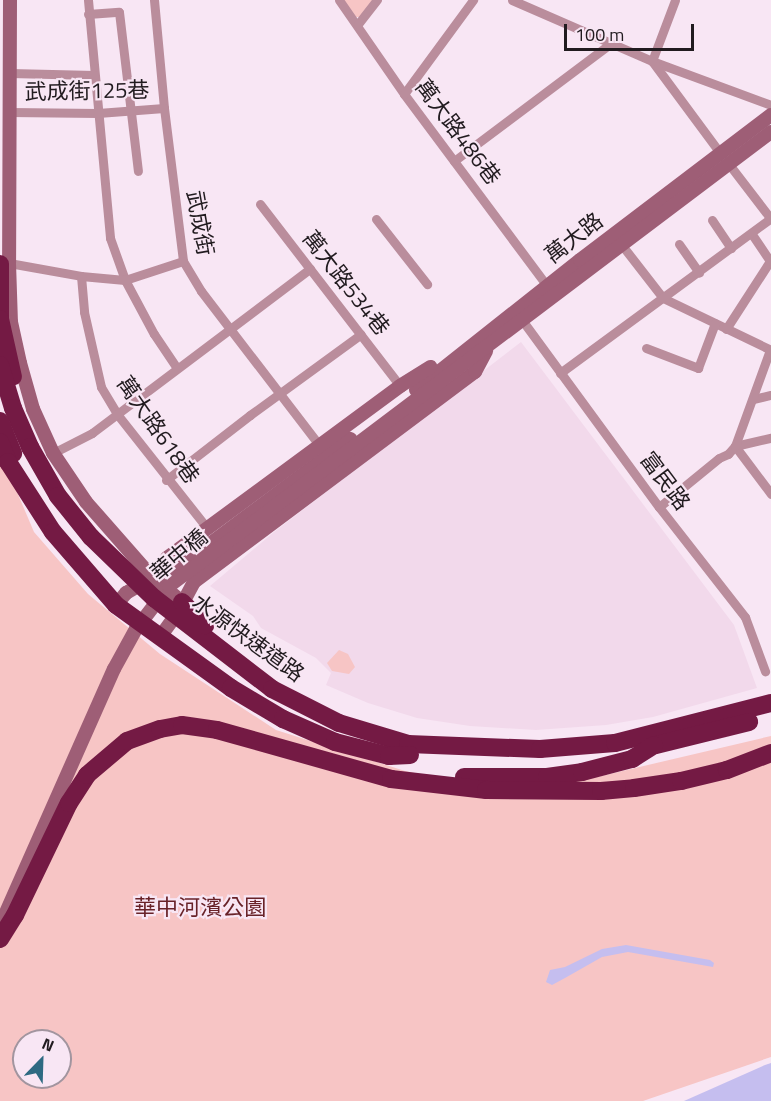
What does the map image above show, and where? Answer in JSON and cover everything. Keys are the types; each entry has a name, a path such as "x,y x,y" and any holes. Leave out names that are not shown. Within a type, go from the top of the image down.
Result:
{"highway":[{"path":"4,263 0,320 9,364 21,405 44,456 80,508 100,532 139,570 151,576"},
{"name":"水源快速道路","path":"0,364 13,408 30,447 71,515 105,552 154,598 272,688 339,723 408,744 540,749 615,743 771,703"},
{"name":"水源快速道路","path":"0,401 18,445 57,511 82,542 148,606 272,700 334,732 410,755 557,759 597,756 654,745 771,716"},
{"path":"0,421 15,459 65,537 139,611"},
{"path":"0,442 8,462 53,532 116,605 231,688 283,719 335,742 389,756 410,755"},
{"path":"182,602 245,660 301,695 360,718 409,733 501,740 577,740 615,743"},
{"path":"182,725 249,738 391,779 486,790 602,791 634,788 681,781 727,770 771,753"},
{"path":"0,939 15,915 69,803 87,775 126,741 141,734 182,725 248,728"},
{"path":"422,788 435,778 449,776 547,777 582,772 632,759 654,745"}],"main road":[{"path":"10,0 10,112 4,263 11,322 33,409 53,453 86,502 151,576 182,602"},
{"name":"萬大路","path":"484,342 522,320 621,244 724,158 771,115"},
{"name":"萬大路","path":"484,342 547,286 724,158 771,132"},
{"path":"116,605 126,593 151,576 167,558 320,446 406,396 421,375 453,351 484,342"},
{"path":"160,637 178,612 194,582 475,372 484,342"},
{"name":"華中橋","path":"0,907 117,646 139,611 165,579 200,549 406,396 484,342"},
{"name":"華中橋","path":"0,926 114,669 147,614 169,586 406,396"},
{"path":"167,558 165,573 177,584 194,582"}],"street":[{"path":"88,0 110,238 125,280 154,334 176,368"},
{"name":"武成街","path":"154,0 164,108 183,261 229,328 320,446"},
{"name":"萬大路486巷","path":"339,0 358,24 404,94 547,286"},
{"path":"358,24 377,0"},
{"path":"404,94 473,0"},
{"path":"512,0 652,61 771,105"},
{"path":"652,61 675,0"},
{"path":"88,14 119,12 138,171"},
{"path":"454,160 611,43"},
{"path":"560,373 771,218 652,61"},
{"path":"10,73 94,75"},
{"name":"武成街125巷","path":"10,112 98,113 164,108"},
{"name":"萬大路534巷","path":"260,204 406,396"},
{"path":"376,219 427,284"},
{"path":"712,220 731,248"},
{"path":"726,329 770,261 752,234"},
{"path":"621,244 663,298 771,350 735,446 728,454 719,458 658,507"},
{"path":"679,244 699,273"},
{"path":"4,263 81,276 125,280 183,261"},
{"path":"53,453 92,433 310,268"},
{"name":"萬大路618巷","path":"81,276 84,312 101,387 117,414 166,480 207,528"},
{"name":"富民路","path":"522,320 658,507 745,617 765,671"},
{"path":"646,348 698,368 715,323"},
{"path":"166,480 361,334"},
{"path":"753,399 771,395"},
{"path":"735,446 771,438"},
{"path":"735,446 771,495"}],"shaded area":[{"path":"521,342 734,625 757,688 653,717 606,725 536,730 470,726 417,718 368,703 326,685 331,673 316,658 261,628 253,616 210,586 274,532"},
{"path":"626,945 710,960 714,963 713,967 628,952 602,957 552,985 546,982 550,970 565,967 602,949"},
{"path":"771,1063 771,1101 684,1101 765,1065"}],"green space":[{"path":"341,0 374,0 361,17 354,17"},
{"name":"華中河濱公園","path":"0,452 34,532 88,594 160,654 276,730 405,771 454,781 597,777 771,736 771,1057 643,1101 0,1101"},
{"path":"339,650 348,654 355,667 349,674 332,671 327,663"}]}
